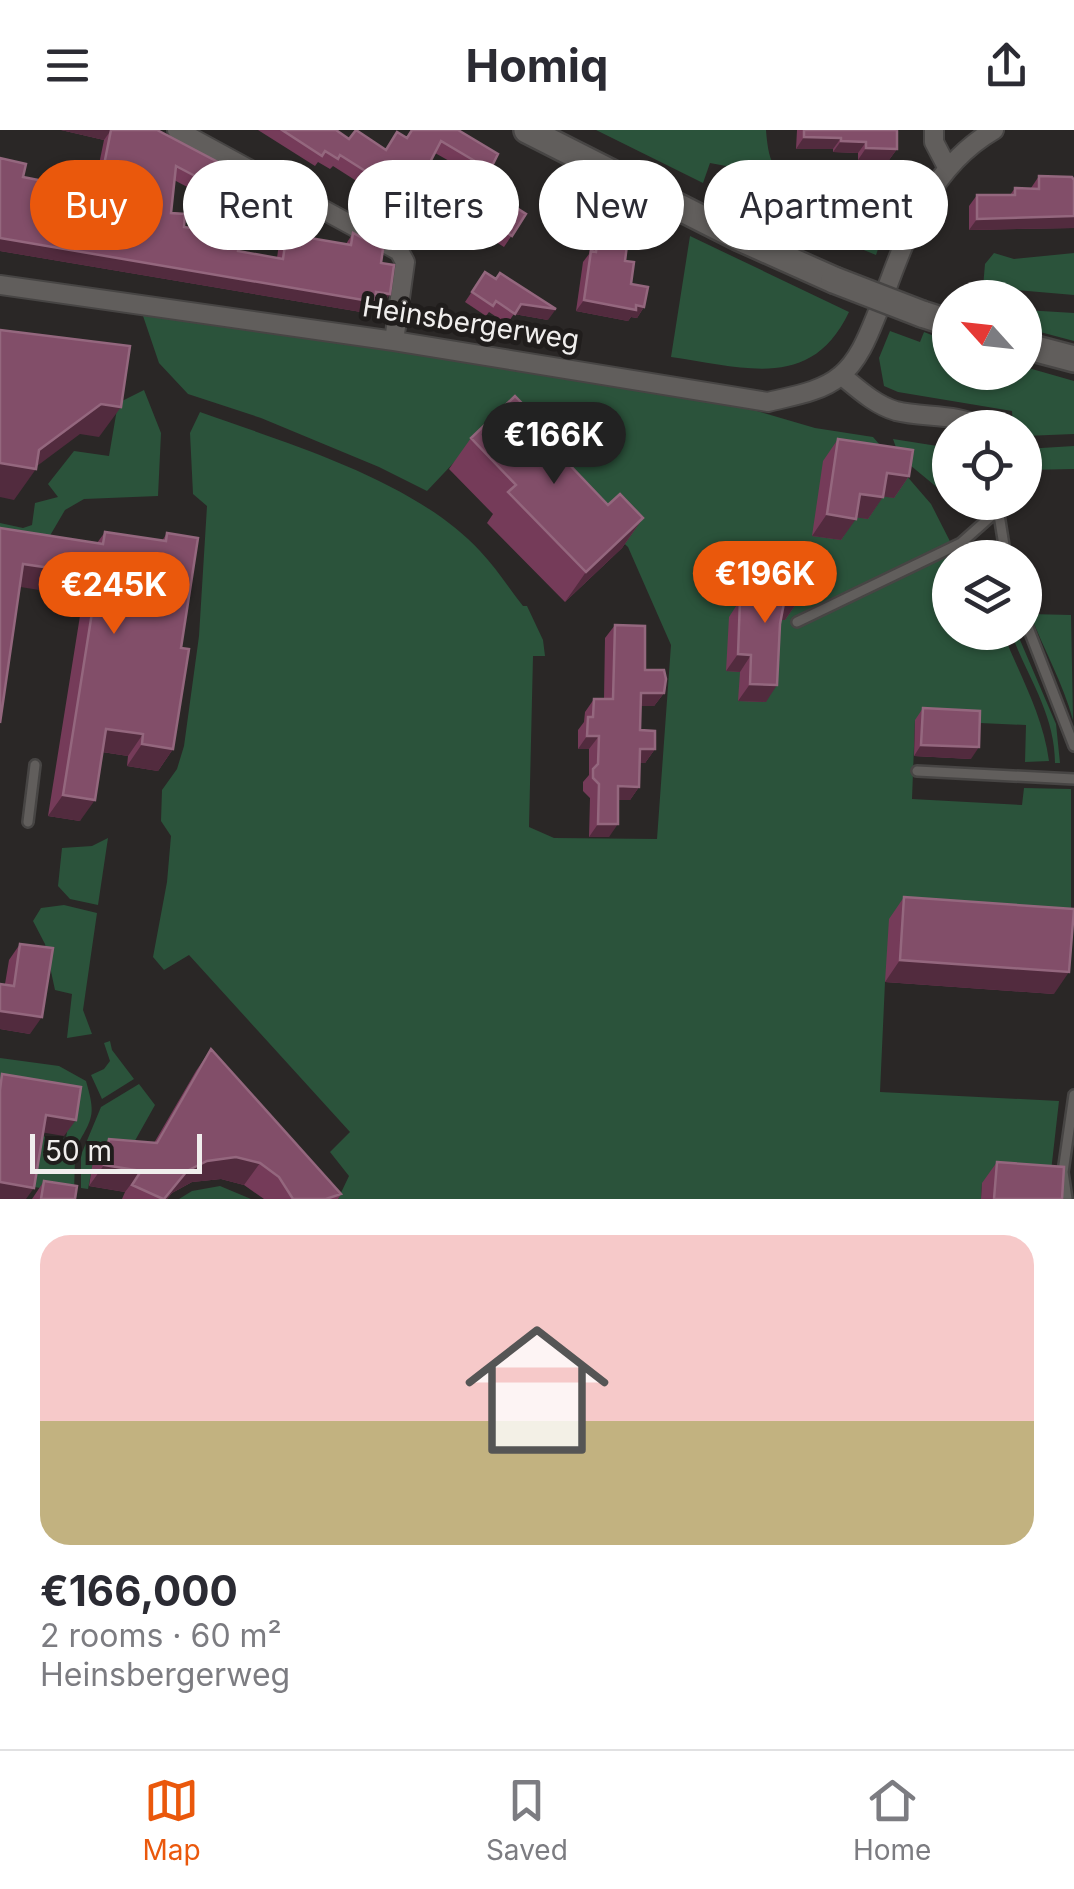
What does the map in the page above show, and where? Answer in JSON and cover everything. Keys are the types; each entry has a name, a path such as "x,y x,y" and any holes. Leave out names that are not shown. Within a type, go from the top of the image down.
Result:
{"main road":[{"path":"527,130 740,238 932,317"},
{"path":"1042,351 1074,359"}],"street":[{"path":"177,130 400,252 405,262 394,341"},
{"path":"934,130 934,142 943,160"},
{"path":"948,165 994,130"},
{"path":"901,250 866,341 841,375 893,410 932,415"},
{"name":"Heinsbergerweg","path":"0,285 394,341 768,402 808,392 841,375"}],"lane":[{"path":"797,622 961,543 984,520"},
{"path":"1037,650 1074,746"},
{"path":"28,822 36,765"},
{"path":"917,770 1074,779"},
{"path":"1067,1199 1063,1172 1074,1095"}],"green space":[{"path":"596,130 766,130 771,160 704,160 703,183 684,174 684,160 657,160"},
{"path":"690,236 704,243 704,250 719,250 849,312 833,337 815,354 795,364 749,368 671,357"},
{"path":"994,253 1014,259 1074,253 1074,295 1042,292 1042,280 984,280 985,264"},
{"path":"1042,311 1074,313 1074,341 1042,333"},
{"path":"142,313 424,350 757,411 815,428 873,437 931,504 932,520 939,520 949,540 932,540 932,650 1010,650 1036,712 1049,761 1025,762 1026,725 915,720 912,799 1022,805 1024,788 1071,789 1071,924 885,982 880,1092 1059,1101 1049,1189 982,1183 981,1199 338,1199 349,1176 330,1152 350,1132 189,955 164,970 153,957 171,836 161,821 162,790 177,769 184,746 199,636 207,506 193,494 190,433 200,412 349,467 421,504 480,551 523,606 527,606 543,640 545,656 533,656 529,827 554,838 657,839 671,645 628,547 493,421 427,491 261,418 188,394 159,363"},
{"path":"890,331 920,342 924,332 932,335 932,390 1042,390 1042,372 1074,381 1074,434 1042,435 1042,410 1006,410 898,392 884,386 879,358"},
{"path":"144,390 161,433 158,496 84,499 65,510 48,539 0,538 0,523 23,528 32,525 35,503 58,497 48,484 74,451 109,456 118,403"},
{"path":"893,439 932,445 932,483 899,456"},
{"path":"1074,446 1074,469 1042,470 1042,448"},
{"path":"1042,614 1071,615 1073,720 1042,641"},
{"path":"1018,650 1024,650 1056,724 1060,763 1055,763 1045,712"},
{"path":"108,838 98,905 70,899 58,886 62,848 92,846"},
{"path":"64,905 97,913 83,1010 92,1034 67,1038 72,994 55,990 45,944 33,921 41,908"},
{"path":"110,1041 112,1050 134,1079 102,1099 91,1075 110,1061 104,1043"},
{"path":"0,1058 59,1066 86,1081 91,1116 75,1149 59,1147 59,1139 66,1138 72,1102 0,1089"},
{"path":"139,1084 155,1105 123,1162 94,1158 88,1189 81,1188 81,1155 101,1107"},
{"path":"36,1135 52,1138 50,1153 75,1157 74,1194 29,1186"},
{"path":"220,1186 251,1199 179,1199 192,1191"}],"building":[{"path":"111,130 157,130 214,160 183,160 183,170 176,166 171,213 183,214 183,250 238,250 283,259 284,250 328,250 328,241 348,244 348,250 383,250 381,263 394,265 390,294 376,292 375,302 70,250 163,250 163,160 105,160"},
{"path":"282,130 336,130 349,139 356,130 386,150 397,132 407,138 412,130 458,130 498,154 495,160 473,160 441,141 431,160 348,160 325,151 322,156"},
{"path":"804,130 897,130 897,149 866,148 866,142 841,138 804,137"},
{"path":"0,158 26,164 23,177 30,178 30,243 0,238"},
{"path":"1039,176 1072,177 1074,216 977,219 977,195 1015,195 1015,188 1039,189"},
{"path":"626,250 625,261 634,262 631,284 648,287 644,307 636,305 636,310 584,300 591,251"},
{"path":"485,272 496,279 500,273 556,309 521,304 515,314 496,301 493,306 472,292"},
{"path":"0,330 130,346 121,407 101,404 39,450 36,469 0,463"},
{"path":"515,396 551,433 545,439 608,505 620,494 643,518 586,572 508,492 516,485 471,438"},
{"path":"838,439 913,450 909,476 887,473 883,497 860,494 856,519 827,514"},
{"path":"0,528 103,544 105,532 166,541 167,533 198,538 181,648 189,649 173,749 142,744 143,734 106,729 95,800 63,795 98,575 23,564 0,723"},
{"path":"765,573 798,575 796,604 784,603 777,685 750,684 751,655 738,654 740,600 754,601 755,587 764,587"},
{"path":"615,625 645,626 645,670 664,670 666,679 664,693 641,693 640,730 655,731 655,749 640,749 639,787 618,786 618,824 598,824 599,784 593,778 593,769 598,764 599,736 587,736 588,717 593,717 594,699 613,699"},
{"path":"923,708 980,711 979,747 921,745"},
{"path":"904,897 1074,909 1069,972 900,960"},
{"path":"20,944 53,948 42,1017 0,1011 0,984 14,986"},
{"path":"211,1049 341,1194 326,1199 293,1199 279,1177 260,1163 236,1157 207,1161 187,1171 163,1199 132,1185 141,1171 104,1165 109,1139 157,1143"},
{"path":"2,1074 81,1087 76,1120 46,1115 34,1188 0,1182"},
{"path":"997,1162 1064,1167 1062,1199 994,1199"},
{"path":"44,1181 77,1186 75,1199 41,1199"}]}
